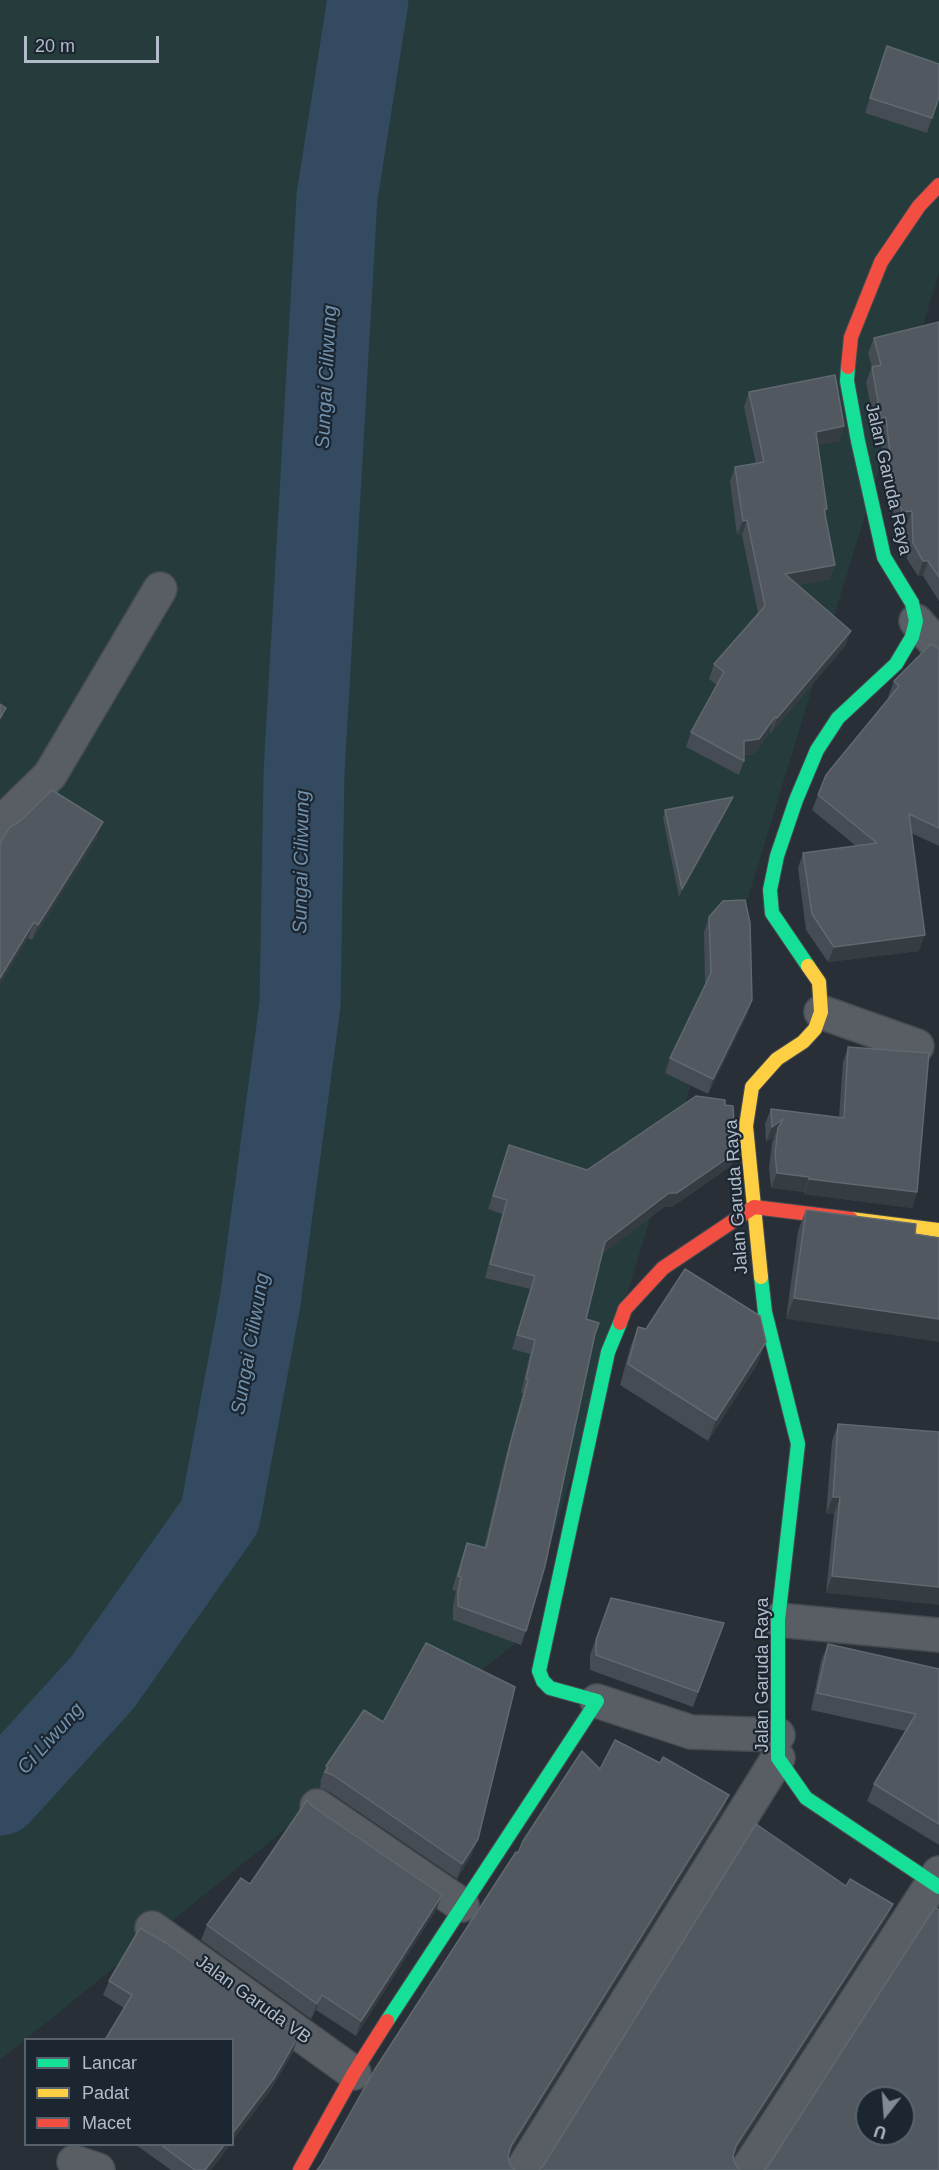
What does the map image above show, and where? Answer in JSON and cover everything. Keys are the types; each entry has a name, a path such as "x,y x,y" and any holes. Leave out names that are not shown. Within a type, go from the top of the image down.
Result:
{"street":[{"name":"Jalan Garuda Raya","path":"916,621 912,603 884,557 847,381 851,337 881,262 919,206 939,185"},
{"path":"0,824 50,775 160,589"},
{"path":"916,621 939,647"},
{"path":"916,621 912,637 896,664 838,718 817,750 796,800 777,856 770,890 772,913 819,982 821,1012 917,1046"},
{"name":"Jalan Garuda Raya","path":"821,1012 815,1029 803,1042 777,1059 752,1087 746,1126 765,1312 798,1444 778,1620 778,1746 806,1798 937,1881"},
{"path":"522,2170 778,1746 691,1732 550,1688 543,1681 539,1671 608,1352 625,1309 663,1268 754,1207 939,1230"},
{"path":"778,1620 939,1635"},
{"path":"300,2170 354,2073 597,1701"},
{"path":"317,1806 462,1905"},
{"path":"747,2170 937,1881"},
{"name":"Jalan Garuda VB","path":"152,1928 354,2073"}],"green space":[{"path":"0,0 939,0 939,273 522,1638 27,2038 24,2038 24,2041 0,2060"}],"building":[{"path":"887,46 939,64 939,97 932,118 870,98"},
{"path":"939,322 939,577 928,561 923,561 913,543 912,511 902,512 891,464 886,417 881,418 872,367 881,365 874,338"},
{"path":"835,375 844,426 816,432 827,509 824,509 835,565 785,574 851,631 777,718 775,717 759,739 744,741 744,761 691,732 724,672 714,664 765,606 747,520 743,521 735,467 764,462 749,392"},
{"path":"931,644 939,649 939,828 909,814 925,935 834,947 812,914 803,853 877,843 818,795 826,775 899,686 894,681"},
{"path":"0,704 6,708 0,718"},
{"path":"52,790 103,822 38,925 34,922 0,978 0,843 10,827 19,822"},
{"path":"733,797 682,889 665,810"},
{"path":"745,900 750,923 752,1000 713,1079 670,1058 711,973 709,917 723,901"},
{"path":"848,1047 929,1053 917,1192 777,1173 775,1153 778,1128 783,1119 772,1127 771,1109 844,1118"},
{"path":"696,1096 725,1100 725,1105 733,1106 736,1152 677,1193 669,1193 605,1242 586,1319 599,1323 545,1566 526,1631 458,1606 461,1577 458,1576 467,1543 486,1548 528,1380 526,1379 535,1340 517,1335 535,1276 490,1264 507,1200 493,1196 509,1145 587,1170"},
{"path":"806,1210 916,1224 915,1234 939,1238 939,1319 794,1298"},
{"path":"685,1269 760,1316 766,1342 716,1420 628,1364 638,1327 646,1329"},
{"path":"838,1424 939,1432 939,1587 832,1576 840,1497 833,1497"},
{"path":"611,1598 724,1623 698,1692 596,1655 596,1640"},
{"path":"426,1643 515,1687 478,1839 462,1864 333,1775 325,1772 328,1768 326,1766 364,1710 383,1722"},
{"path":"828,1644 939,1669 939,1824 874,1784 916,1714 817,1693"},
{"path":"615,1740 660,1763 663,1757 729,1795 511,2146 508,2156 510,2165 515,2170 317,2170 375,2069 516,1852 518,1853 523,1841 582,1751 600,1769"},
{"path":"307,1800 312,1806 442,1895 361,2021 322,1995 317,2004 207,1925 241,1878 250,1884"},
{"path":"756,1824 846,1886 850,1879 893,1904 736,2146 733,2156 740,2170 539,2170 543,2166"},
{"path":"935,1907 939,1910 939,2170 764,2170"},
{"path":"140,1928 166,1943 298,2037 275,2077 234,2131 234,2038 106,2038 132,1995 109,1981"},
{"path":"162,2146 223,2146 205,2170 195,2170"}],"waterway":[{"name":"Sungai Ciliwung","path":"0,1795 102,1683 220,1516 260,1302 300,1005 304,773 337,197 368,0"}],"traffic: fast":[{"path":"808,966 772,913 770,890 777,856 796,800 817,750 838,718 896,664 912,637 916,621 912,603 884,557 858,441 847,381 848,367"},
{"path":"761,1277 765,1312 798,1444 778,1620 778,1758 806,1798 939,1887"},
{"path":"387,2021 597,1701 550,1688 543,1681 539,1671 608,1352 620,1323"}],"traffic: slow":[{"path":"761,1277 746,1126 752,1087 777,1059 803,1042 815,1029 821,1012 819,982 808,966"},
{"path":"851,1219 939,1230"}],"traffic: jam":[{"path":"848,367 851,337 881,262 919,206 939,185"},
{"path":"620,1323 625,1309 663,1268 754,1207 851,1219"},
{"path":"300,2170 354,2073 387,2021"}],"water label":[{"name":"Ci Liwung","path":"51,1739"}]}
